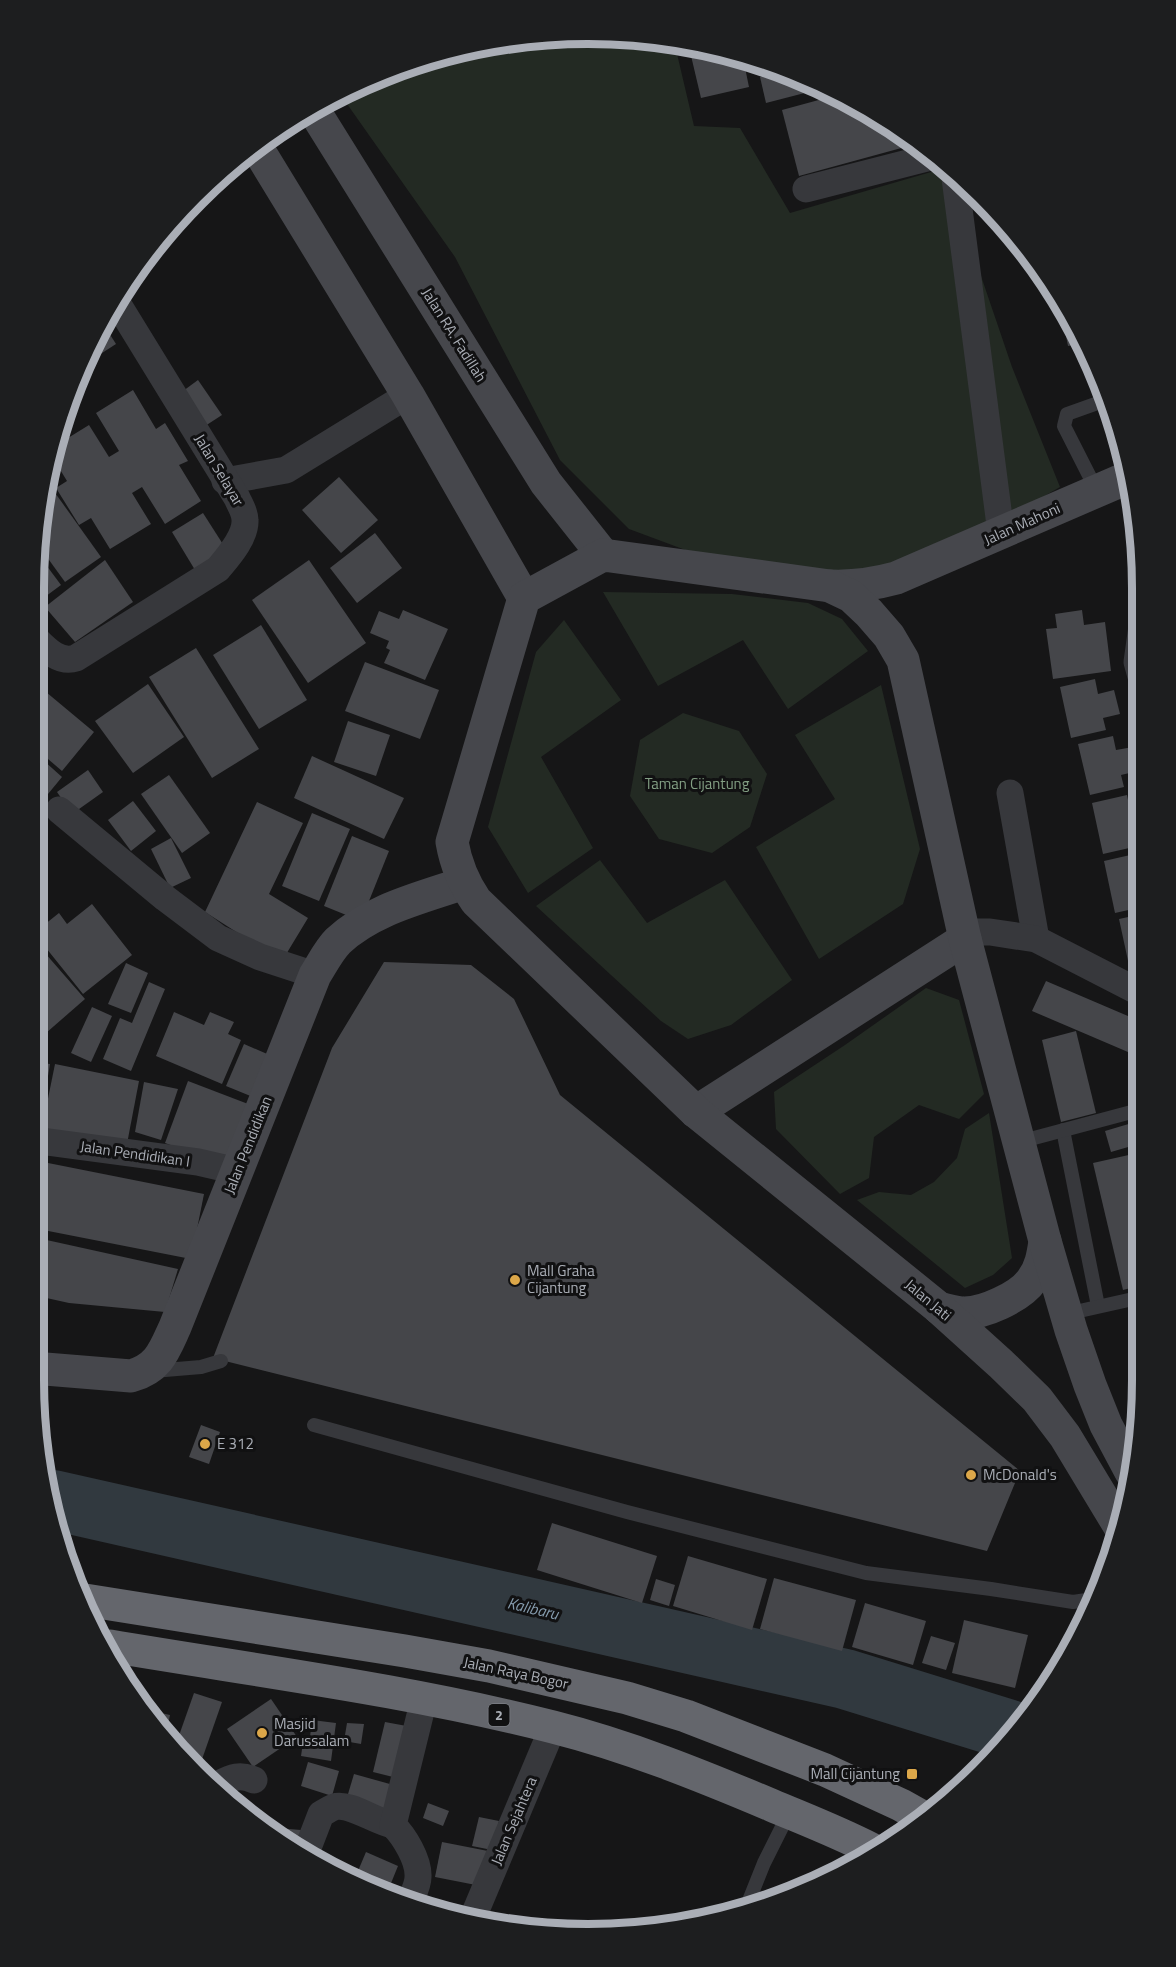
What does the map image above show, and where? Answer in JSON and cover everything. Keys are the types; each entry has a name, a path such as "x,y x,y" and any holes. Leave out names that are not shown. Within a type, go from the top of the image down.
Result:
{"highway":[{"name":"Jalan Raya Bogor","path":"91,1601 489,1666 627,1698 686,1716 825,1770 915,1814"},
{"name":"2","path":"114,1647 424,1699 553,1727 676,1767 866,1847"}],"main road":[{"name":"Jalan RA. Fadillah","path":"317,115 546,483 603,555"},
{"path":"261,153 408,395 524,598 603,555 830,586 851,596 889,636 903,660 964,935 1044,1240 1090,1385 1106,1425 1126,1462"},
{"name":"Jalan Mahoni","path":"830,586 875,584 896,578 1122,480"},
{"path":"889,636 899,601 917,570"},
{"name":"Jalan Jati","path":"524,598 452,842 456,865 476,902 696,1112 939,1308 1037,1399 1065,1436 1114,1518"},
{"name":"Jalan Pendidikan","path":"144,1372 157,1362 166,1346 315,975 336,942 360,923 383,912 464,883"},
{"path":"696,1112 964,935"},
{"path":"939,1308 962,1313 978,1312 993,1307 1016,1294 1032,1281 1042,1260 1044,1240"},
{"path":"44,1369 131,1376 144,1372"}],"street":[{"path":"806,189 923,159"},
{"path":"956,188 1001,533"},
{"name":"Jalan Selayar","path":"44,646 65,660 76,658 86,652 218,568 235,549 246,522 243,510 121,309"},
{"path":"225,481 286,470 408,395"},
{"path":"1010,793 1036,939"},
{"path":"59,810 165,898 218,938 260,957 315,975"},
{"path":"964,935 990,932 1036,939 1132,988"},
{"name":"Jalan Pendidikan I","path":"44,1141 198,1162 237,1171"},
{"path":"393,1825 424,1699"},
{"name":"Jalan Sejahtera","path":"475,1912 553,1727"},
{"path":"223,1782 236,1776 254,1780"},
{"path":"309,1846 321,1814 335,1807 344,1806 379,1822 393,1825 409,1846 417,1868 418,1877 412,1895"}],"lane":[{"path":"1097,491 1064,426 1067,414 1100,402"},
{"path":"1019,1142 1132,1112"},
{"path":"1063,1130 1098,1306"},
{"path":"1066,1314 1132,1299"},
{"path":"144,1372 201,1367 221,1361"},
{"path":"314,1425 627,1512 866,1573 1073,1602 1085,1600"},
{"path":"750,1899 764,1863 789,1813"}],"green space":[{"path":"588,44 624,45 676,51 694,126 740,128 790,213 937,170 939,173 965,229 1012,367 1060,487 942,555 853,575 707,558 629,529 560,460 455,257 345,101 413,72 447,62 517,48"},
{"path":"603,592 732,594 808,603 842,619 868,651 788,709 743,640 658,686"},
{"path":"564,620 621,700 541,757 593,848 528,893 488,827 536,652"},
{"path":"881,685 920,849 903,904 819,959 756,847 835,799 795,735"},
{"name":"Taman Cijantung","path":"683,713 739,731 767,774 750,827 712,853 659,839 630,796 640,740"},
{"path":"600,860 647,923 725,880 792,980 731,1025 688,1039 661,1021 536,906"},
{"path":"926,988 959,1000 984,1094 959,1119 919,1105 874,1137 869,1178 840,1194 776,1129 774,1092"},
{"path":"989,1113 1012,1258 993,1275 965,1288 857,1200 879,1192 911,1195 934,1182 957,1158 965,1129"}],"building":[{"path":"690,53 745,67 749,87 701,98"},
{"path":"769,74 810,92 766,103 760,77"},
{"path":"825,98 860,116 906,147 799,176 782,110"},
{"path":"1063,322 1075,345 1068,346"},
{"path":"108,331 116,344 95,357"},
{"path":"198,380 222,415 202,428 179,394"},
{"path":"133,390 156,429 165,423 188,461 179,465 201,501 165,524 142,487 132,493 151,524 110,549 91,518 79,525 56,488 67,481 58,466 64,440 89,425 109,457 119,451 96,413"},
{"path":"339,477 378,520 341,553 302,510"},
{"path":"53,490 101,557 65,582 45,554"},
{"path":"203,513 226,549 195,570 172,532"},
{"path":"375,533 402,568 357,603 330,568"},
{"path":"105,560 133,602 75,642 45,607"},
{"path":"309,560 366,643 308,683 252,600"},
{"path":"45,563 61,585 44,598"},
{"path":"403,610 448,629 425,680 384,663 390,650 386,648 389,641 370,633 379,611 399,619"},
{"path":"1082,610 1084,625 1105,622 1111,671 1053,679 1046,629 1057,628 1055,614"},
{"path":"261,625 307,700 259,729 213,655"},
{"path":"196,648 259,749 212,778 149,677"},
{"path":"365,662 439,690 420,739 345,711"},
{"path":"1095,679 1098,694 1114,690 1120,714 1103,718 1106,730 1071,738 1060,687"},
{"path":"148,684 184,737 133,773 95,721"},
{"path":"44,690 94,732 62,771 44,756"},
{"path":"348,721 390,735 376,776 334,762"},
{"path":"1113,736 1116,750 1132,747 1132,772 1121,775 1124,787 1090,795 1078,744"},
{"path":"312,756 404,798 384,839 294,798"},
{"path":"44,761 62,777 44,799"},
{"path":"88,770 103,792 72,814 57,792"},
{"path":"169,775 210,833 182,853 141,794"},
{"path":"1127,795 1130,810 1132,810 1132,847 1103,854 1092,803"},
{"path":"133,801 156,831 131,851 108,820"},
{"path":"257,802 303,823 269,894 308,918 282,961 205,912"},
{"path":"312,813 350,829 319,901 282,886"},
{"path":"352,836 389,851 361,921 324,906"},
{"path":"171,838 191,878 170,888 151,849"},
{"path":"1132,855 1132,909 1115,913 1104,861"},
{"path":"92,904 132,955 83,994 44,945 44,925 59,913 67,924"},
{"path":"1132,916 1132,970 1130,970 1119,919"},
{"path":"44,954 85,999 44,1035"},
{"name":"Mall Graha Cijantung","path":"384,962 471,965 514,999 560,1095 1020,1471 987,1551 213,1358 332,1048"},
{"path":"126,963 148,973 131,1013 108,1004"},
{"path":"1046,981 1132,1018 1132,1054 1032,1011"},
{"path":"149,982 165,989 131,1071 103,1059 120,1018 132,1023"},
{"path":"92,1007 112,1016 91,1062 71,1053"},
{"path":"174,1012 204,1025 210,1012 234,1022 228,1034 241,1040 222,1084 156,1056"},
{"path":"1076,1031 1096,1113 1061,1122 1042,1040"},
{"path":"244,1044 281,1060 263,1101 226,1086"},
{"path":"44,1063 50,1064 44,1101"},
{"path":"55,1064 139,1081 126,1149 44,1134 44,1118"},
{"path":"188,1081 256,1107 233,1168 165,1143"},
{"path":"144,1082 178,1089 161,1140 135,1132"},
{"path":"1132,1123 1132,1146 1111,1152 1105,1131"},
{"path":"1132,1154 1132,1288 1123,1290 1093,1163"},
{"path":"44,1162 204,1194 191,1259 44,1230"},
{"path":"44,1239 178,1269 165,1312 69,1303 44,1297"},
{"name":"E 312","path":"201,1425 220,1432 209,1464 189,1457"},
{"path":"552,1523 657,1556 642,1603 537,1570"},
{"path":"688,1556 767,1579 752,1630 673,1606"},
{"path":"774,1578 856,1600 842,1651 760,1629"},
{"path":"656,1579 675,1585 669,1606 650,1600"},
{"path":"865,1603 926,1621 913,1665 852,1647"},
{"path":"964,1620 1028,1635 1015,1688 952,1673"},
{"path":"931,1636 955,1643 946,1670 922,1663"},
{"path":"194,1693 222,1702 201,1762 178,1737"},
{"name":"Masjid Darussalam","path":"271,1699 297,1737 253,1767 227,1729"},
{"path":"158,1712 170,1715 168,1725"},
{"path":"312,1720 336,1723 331,1761 301,1756 304,1736 310,1737"},
{"path":"385,1722 412,1727 401,1779 373,1772"},
{"path":"347,1723 364,1724 361,1744 344,1741"},
{"path":"308,1762 339,1771 332,1796 301,1786"},
{"path":"354,1774 397,1786 389,1816 345,1804"},
{"path":"428,1803 449,1811 443,1826 423,1818"},
{"path":"479,1817 499,1821 492,1850 472,1846"},
{"path":"280,1828 301,1830 300,1841"},
{"path":"442,1842 488,1851 481,1886 435,1877"},
{"path":"366,1852 398,1866 390,1886 358,1872"}],"waterway":[{"name":"Kalibaru","path":"58,1501 845,1679 1005,1728"}],"place":[{"name":"Mall Graha Cijantung","path":"515,1280"},
{"name":"E 312","path":"205,1444"},
{"name":"McDonald's","path":"971,1475"},
{"name":"Masjid Darussalam","path":"262,1733"},
{"name":"Mall Cijantung","path":"912,1774"}]}
